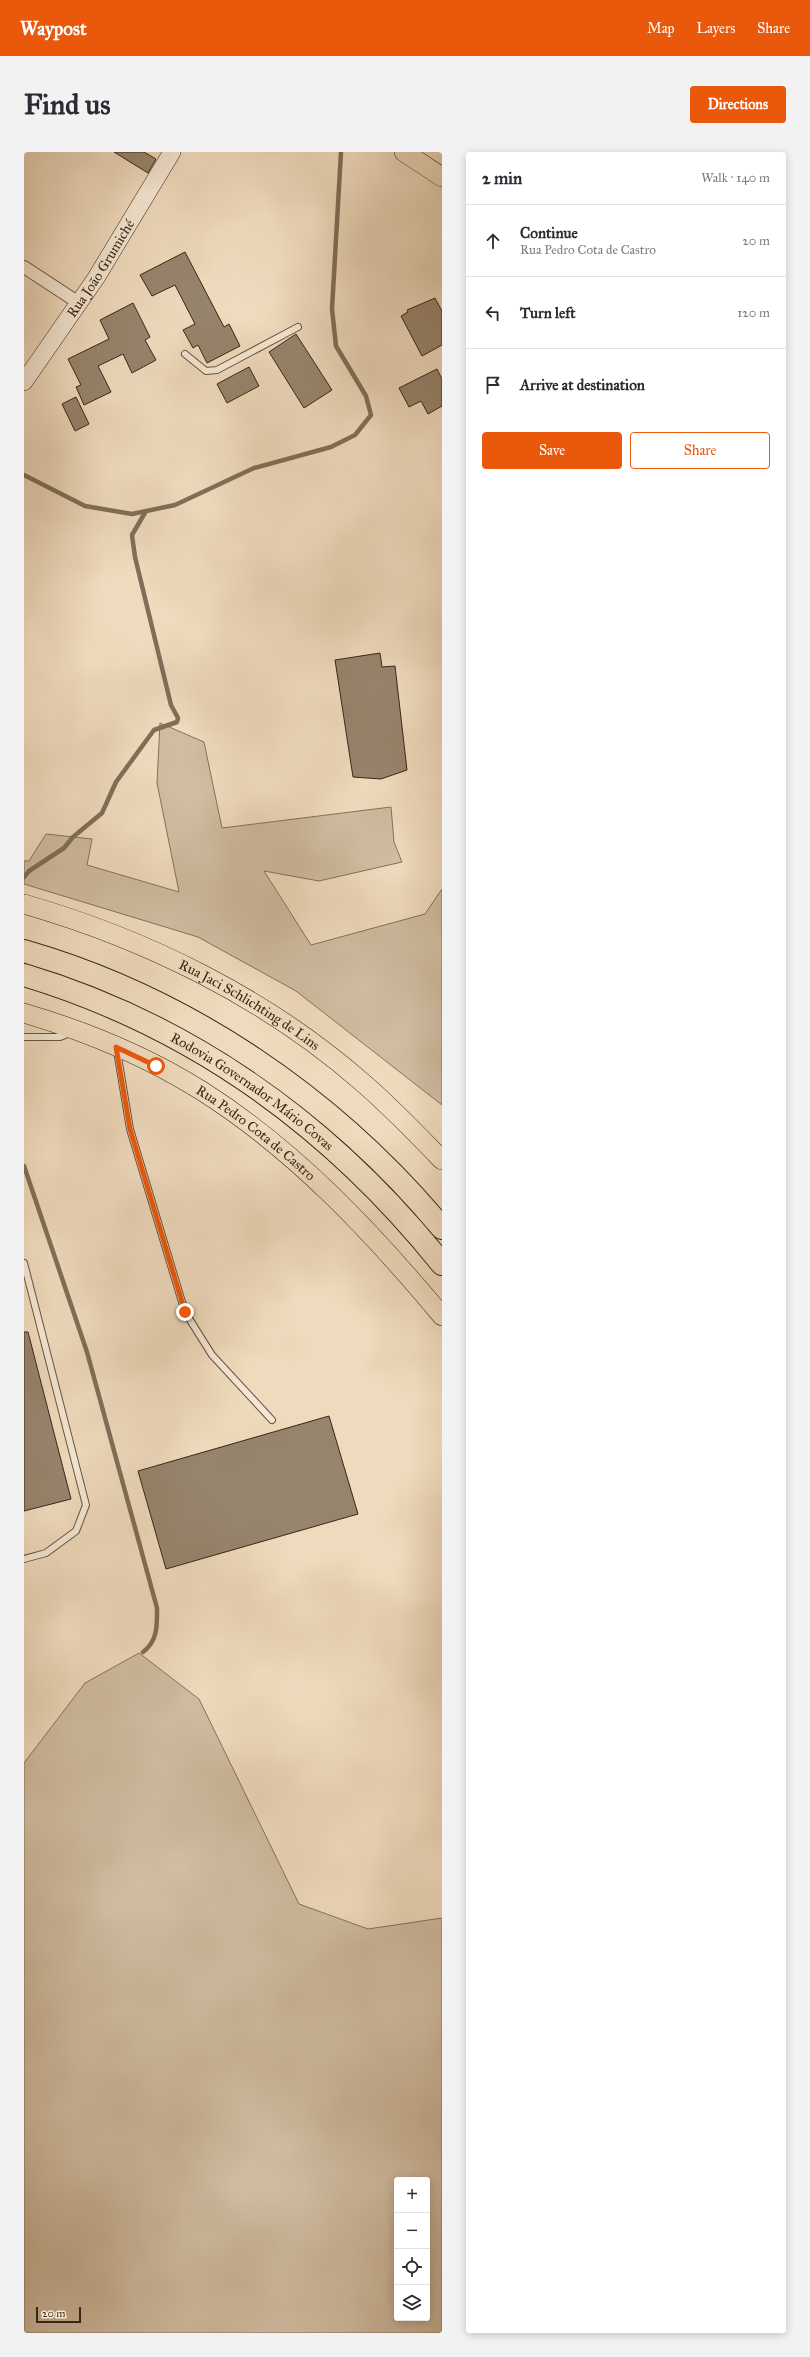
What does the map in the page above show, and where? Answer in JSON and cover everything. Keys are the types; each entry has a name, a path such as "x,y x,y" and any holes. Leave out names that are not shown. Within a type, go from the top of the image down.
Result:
{"highway":[{"name":"Rodovia Governador Mário Covas","path":"24,951 84,971 168,1009 226,1041 274,1072 356,1137 418,1200 442,1228"},
{"name":"Rodovia Governador Mário Covas","path":"24,975 101,1003 157,1029 208,1056 258,1088 306,1124 353,1166 396,1209 442,1264"}],"main road":[{"name":"Rua João Grumiché","path":"24,382 79,303 172,152"},
{"path":"404,152 442,176"},
{"name":"Rua Jaci Schlichting de Lins","path":"24,904 64,916 151,950 238,994 290,1027 361,1081 403,1119 442,1160"},
{"name":"Rua Pedro Cota de Castro","path":"24,1013 116,1047 156,1066 201,1090 244,1120 287,1154 329,1192 370,1234 442,1316"}],"street":[{"path":"24,267 79,303"}],"lane":[{"path":"185,354 206,372 217,370 298,327"},
{"path":"24,1037 60,1037 76,1031"},
{"path":"116,1047 130,1129 185,1312 212,1355 272,1420"},
{"path":"24,1263 86,1505 76,1531 46,1553 24,1559"}],"shaded area":[{"path":"160,723 204,742 222,828 391,807 394,842 402,862 319,881 264,871 311,945 425,914 442,889 442,1105 296,991 198,937 24,884 24,861 29,861 46,834 92,839 87,865 179,892 157,783"},
{"path":"139,1653 199,1699 299,1904 368,1929 442,1918 442,2333 24,2333 24,1763 85,1683"}],"building":[{"path":"114,152 144,152 156,159 148,173"},
{"path":"185,252 224,327 229,324 240,346 207,363 198,345 193,348 183,330 195,324 175,285 152,296 140,275"},
{"path":"435,298 442,311 442,345 422,356 401,316 408,312 407,310"},
{"path":"133,303 150,337 145,340 156,360 132,373 123,354 98,366 111,392 84,405 76,387 81,385 68,359 109,339 100,320"},
{"path":"296,334 332,390 304,408 269,352"},
{"path":"249,367 259,386 227,403 217,384"},
{"path":"437,369 442,379 442,406 428,414 421,401 409,407 399,388"},
{"path":"76,397 89,424 75,431 62,404"},
{"path":"380,653 382,667 395,666 407,770 381,779 353,777 335,660"},
{"path":"24,1332 28,1332 71,1499 24,1511"},
{"path":"329,1416 358,1514 166,1569 138,1471"}],"waterway":[{"path":"24,475 85,506 132,514 175,505 254,468 331,447 355,435 371,415 366,396 336,346 332,309 341,152"},
{"path":"24,877 29,871 64,848 73,837 102,813 116,782 154,730 177,722 178,718 171,705 135,557 132,535 146,511"},
{"path":"24,1166 87,1352 157,1608 156,1632 152,1643 143,1652"}],"route":[{"path":"156,1066 116,1047 130,1129 185,1312"}]}
